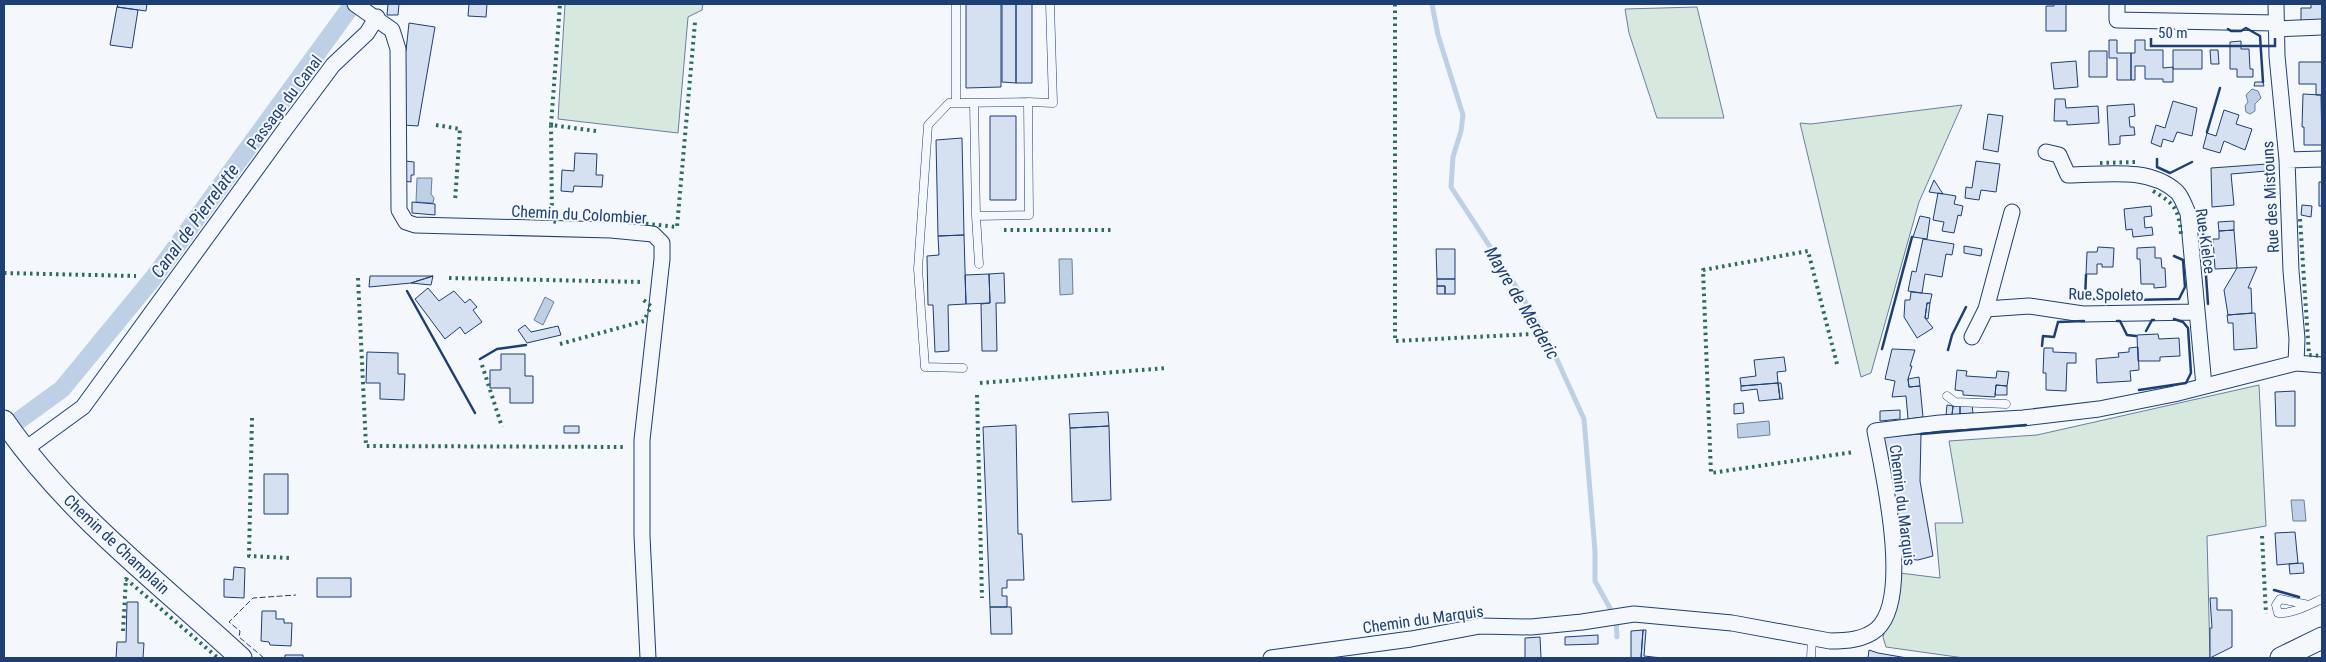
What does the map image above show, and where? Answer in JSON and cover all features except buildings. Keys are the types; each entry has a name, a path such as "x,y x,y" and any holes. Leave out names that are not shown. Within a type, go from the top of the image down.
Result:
{"street":[{"path":"2117,4 2117,20 2322,27"},
{"name":"Rue des Mistouns","path":"2276,4 2275,26 2287,160 2296,363"},
{"name":"Chemin du Colombier","path":"359,6 377,17 392,30 398,49 399,210 406,222 416,225 611,230 653,234 662,243 662,259 642,440 642,536 648,658"},
{"name":"Passage du Canal","path":"24,450 82,407 333,65 367,33 377,17"},
{"name":"Rue Kielce","path":"2046,152 2059,155 2068,176 2130,174 2156,178 2179,193 2188,213 2204,386"},
{"path":"2287,160 2322,160"},
{"path":"1972,337 1986,308 2012,212"},
{"name":"Rue Spoleto","path":"1986,308 2029,306 2083,314 2196,312"},
{"name":"Chemin du Marquis","path":"1270,658 1411,639 1480,626 1531,627 1634,614 1684,617 1830,641 1845,641 1866,637 1878,628 1889,608 1895,582 1889,506 1875,430 1940,423 2023,418 2099,409 2174,394 2296,363 2322,365"},
{"name":"Chemin de Champlain","path":"4,421 24,450 80,513 135,565 191,612 241,658"},
{"path":"2281,658 2322,638"}],"lane":[{"path":"956,4 956,103"},
{"path":"963,368 926,367 918,269 928,125 949,103 1053,103 1050,4"},
{"path":"976,216 1029,215 1028,102"},
{"path":"974,103 976,216 980,264"},
{"path":"1947,396 1955,402 2006,404"},
{"path":"2308,605 2322,599"},
{"path":"1811,658 1812,638"}],"shaded area":[{"path":"565,4 703,4 702,10 688,17 678,133 558,119"},
{"path":"1697,7 1724,118 1657,118 1629,33 1625,9"},
{"path":"1962,105 1919,202 1871,373 1861,377 1800,123 1811,124"},
{"path":"2259,385 2266,526 2207,536 2210,658 1964,658 1886,647 1883,637 1900,573 1940,578 1935,523 1963,523 1949,441 2037,435"}],"water":[{"path":"2252,89 2258,91 2261,98 2255,104 2255,111 2250,114 2246,112 2245,106 2248,102 2246,95"},
{"path":"417,178 432,178 431,194 434,198 433,203 416,202"},
{"path":"1059,259 1072,259 1073,294 1060,295"},
{"path":"545,297 554,302 543,325 534,320"},
{"path":"1769,421 1770,435 1738,438 1737,424"},
{"path":"2291,500 2304,500 2306,521 2293,521"}],"waterway":[{"name":"Canal de Pierrelatte","path":"18,421 62,389 154,277 353,4"},
{"name":"Mayre de Merderic","path":"1432,4 1438,35 1463,115 1461,131 1453,157 1451,187 1519,291 1549,342 1584,419 1595,551 1595,581 1616,619 1617,637"}],"hedge":[{"path":"551,125 560,4"},
{"path":"1395,4 1395,341 1533,334"},
{"path":"620,221 677,227 695,22"},
{"path":"436,125 460,129 455,201"},
{"path":"556,222 552,221 551,125 596,131"},
{"path":"2100,163 2135,162"},
{"path":"2153,191 2171,203 2179,218 2181,234"},
{"path":"2300,219 2309,355 2322,356"},
{"path":"1004,230 1111,230"},
{"path":"1837,364 1808,251 1703,270 1711,473 1854,452"},
{"path":"4,273 136,276"},
{"path":"358,278 366,446 624,447"},
{"path":"449,278 644,282"},
{"path":"560,344 644,321 651,306 641,298"},
{"path":"482,365 502,427"},
{"path":"980,383 1166,368"},
{"path":"977,395 982,598"},
{"path":"252,418 249,556 289,558"},
{"path":"2262,536 2266,614"},
{"path":"123,631 126,579 218,658"}],"fence":[{"path":"264,658 239,637 240,631 229,622 253,598 296,595"}],"wall":[{"path":"2228,29 2231,31 2241,31 2246,28 2260,36 2263,82"},
{"path":"2207,132 2220,88"},
{"path":"2157,159 2157,167 2170,173 2192,162"},
{"path":"2203,233 2208,304"},
{"path":"1882,349 1912,237"},
{"path":"2132,300 2179,299 2185,287 2183,260 2174,256"},
{"path":"2086,275 2085,299 2121,299"},
{"path":"407,291 475,413"},
{"path":"1948,350 1952,335 1966,307"},
{"path":"2139,390 2186,383 2191,373 2188,328 2183,322 2174,319"},
{"path":"2146,331 2152,320 2154,320"},
{"path":"2042,346 2043,336 2054,337 2058,322 2084,321"},
{"path":"2117,321 2120,321 2127,335 2136,336"},
{"path":"480,359 497,349 526,345"},
{"path":"1921,434 2026,425"},
{"path":"2274,590 2299,597"}]}
